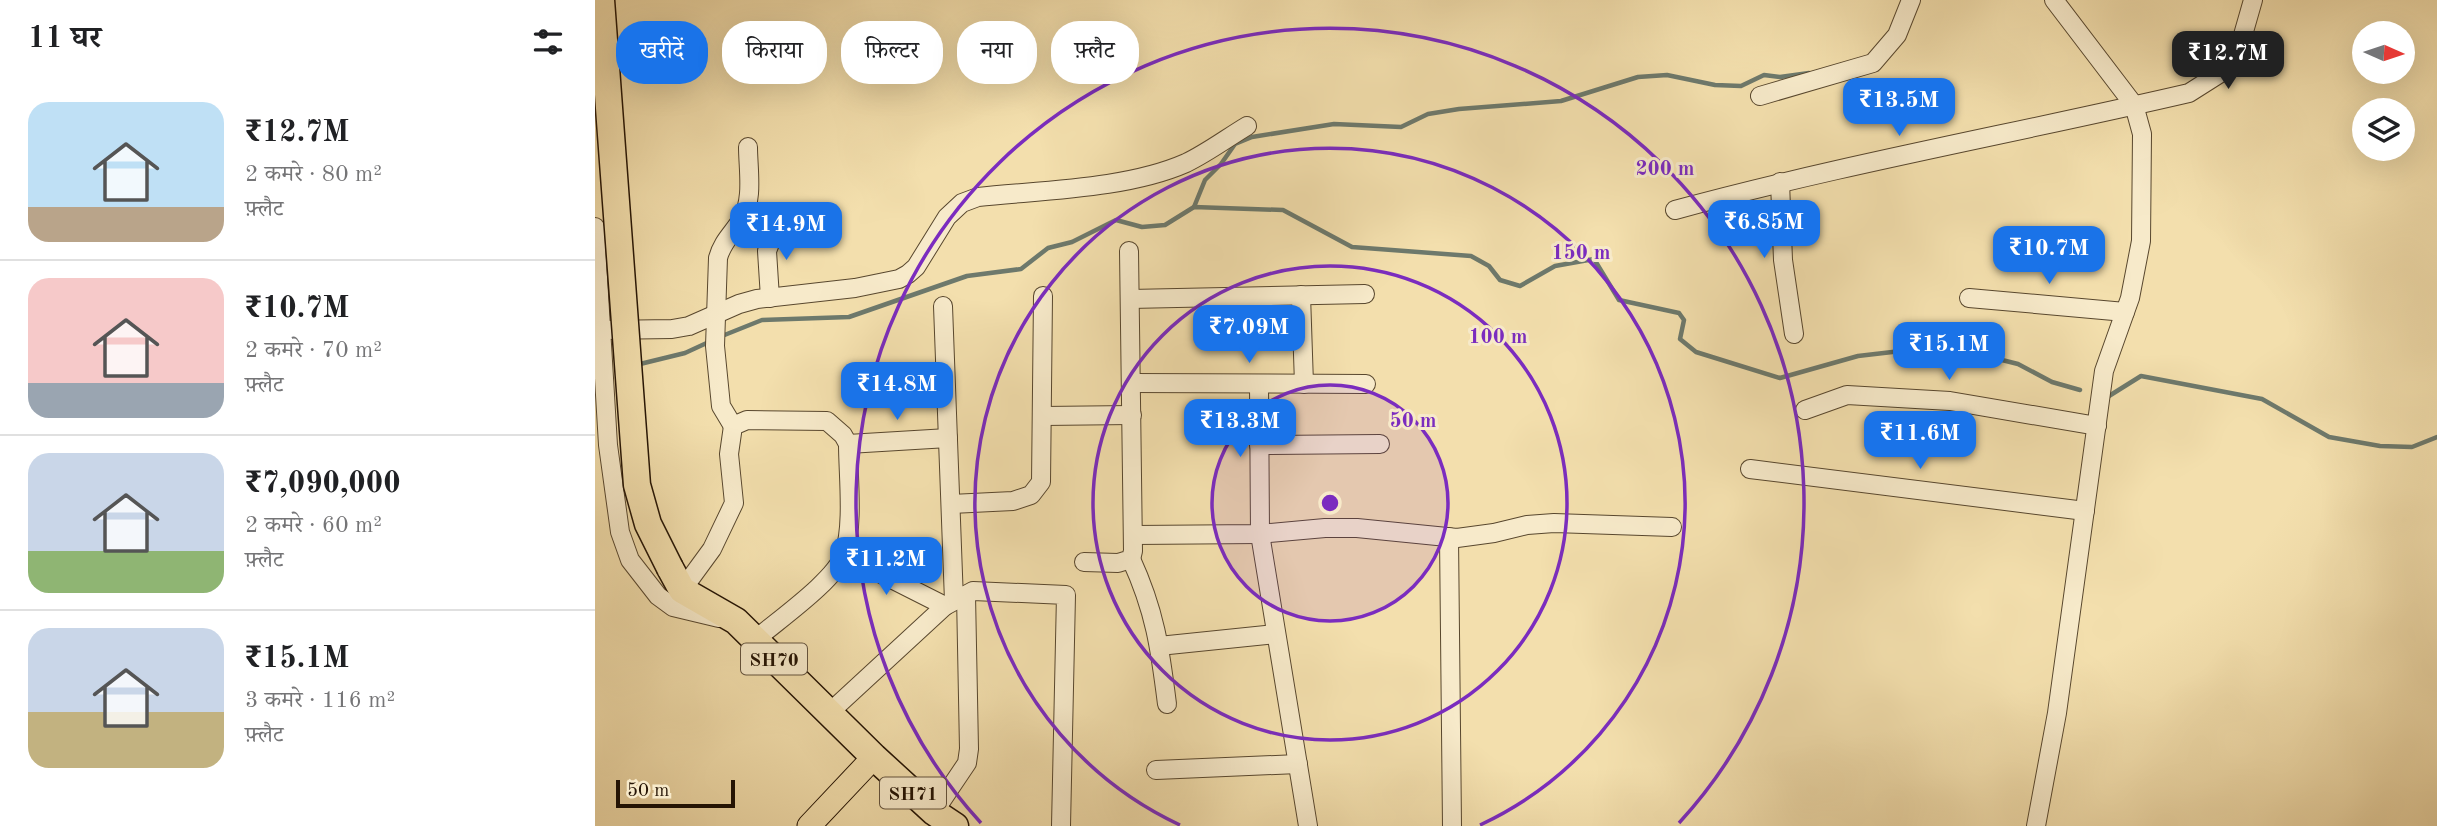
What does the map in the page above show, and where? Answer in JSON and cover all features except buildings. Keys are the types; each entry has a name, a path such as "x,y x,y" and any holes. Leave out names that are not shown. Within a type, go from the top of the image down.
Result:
{"highway":[{"path":"601,0 637,485 648,523 676,579"},
{"name":"SH70","path":"676,579 736,621 874,757"},
{"name":"SH71","path":"874,757 945,819"}],"main road":[{"path":"809,826 874,757"}],"street":[{"path":"1761,96 1873,63 1897,35 1911,0"},
{"path":"2036,826 2057,713 2104,371 2125,312 2141,241 2142,134 2134,105 2054,0"},
{"path":"1675,210 1780,182 2189,93 2219,74 2243,35 2253,0"},
{"path":"602,330 672,329 689,326 739,304 899,279 916,267 947,216 962,203 978,197 1124,181 1170,169 1189,162 1247,126"},
{"path":"676,579 712,549 734,503 729,454 733,426 721,406 715,346 718,258 720,248 742,219 746,209 748,147"},
{"path":"1780,182 1783,260 1794,334"},
{"path":"770,298 767,251 778,223"},
{"path":"595,227 608,445 620,532 630,560 658,596 673,607 736,621"},
{"path":"1129,251 1134,535 1131,559 1147,593 1159,646 1167,704"},
{"path":"1130,299 1365,294"},
{"path":"1301,295 1304,384"},
{"path":"950,504 1013,501 1031,495 1041,482 1043,296"},
{"path":"1969,298 2125,312"},
{"path":"943,306 955,600 969,749 967,763 945,819"},
{"path":"1132,383 1366,384"},
{"path":"1259,384 1259,534 1308,826"},
{"path":"1805,410 1847,395 1950,401 2097,426"},
{"path":"1043,416 1132,415"},
{"path":"733,426 747,420 827,421 843,435 848,444 848,536 844,555 835,572 755,640"},
{"path":"848,444 948,438"},
{"path":"1259,445 1380,444"},
{"path":"1750,469 2085,511"},
{"path":"1134,535 1259,534 1357,528 1470,537 1527,525 1554,523 1672,527"},
{"path":"1449,537 1452,826"},
{"path":"844,555 955,600"},
{"path":"1084,562 1118,563 1131,559"},
{"path":"829,713 955,600 973,591 1066,596 1061,826"},
{"path":"1159,646 1276,634"},
{"path":"1156,770 1298,764"}],"waterway":[{"path":"1194,207 1205,180 1235,144 1252,137 1334,124 1401,127 1428,114 1561,101 1638,77 1667,75 1715,85 1741,86 1764,75 1780,77 1809,73"},
{"path":"722,336 762,320 849,317 967,276 1021,269 1048,248 1072,242 1116,220 1142,227 1165,225 1194,207 1283,210 1352,247 1471,256 1489,266 1500,280 1520,286 1555,266 1594,259 1619,300 1679,313 1684,320 1680,339 1696,352 1780,378 1858,356 1918,349 1966,351 2018,364 2052,382 2080,390"},
{"path":"636,365 685,353 711,341"},
{"path":"2109,396 2141,376 2262,399 2329,437 2380,446 2412,447 2437,437"}]}
